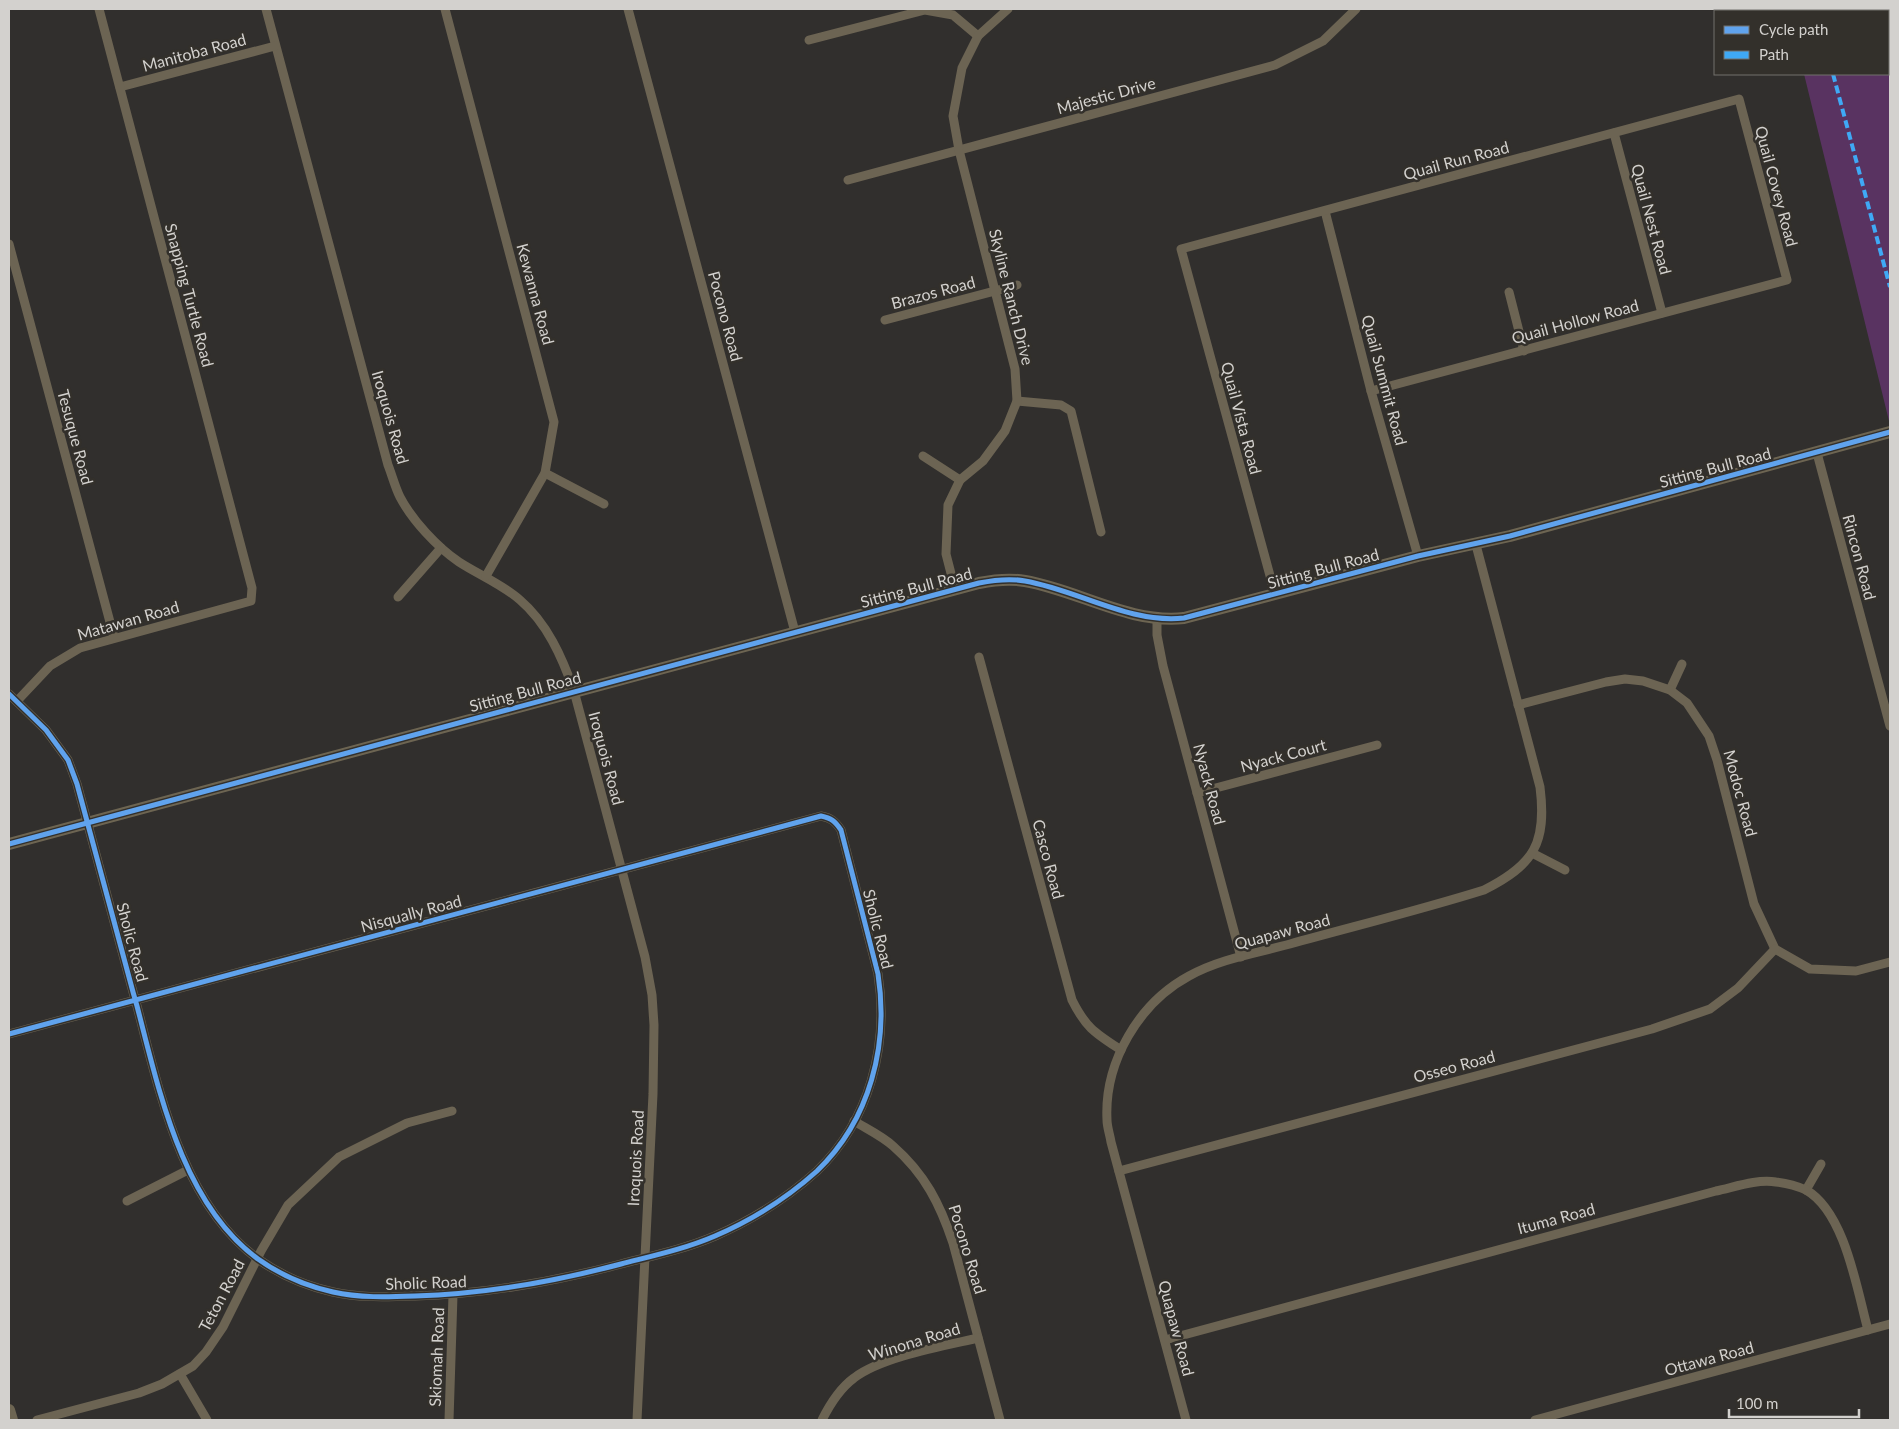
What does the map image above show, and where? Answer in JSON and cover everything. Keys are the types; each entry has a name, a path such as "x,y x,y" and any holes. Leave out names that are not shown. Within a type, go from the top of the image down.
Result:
{"street":[{"name":"Snapping Turtle Road","path":"99,9 252,588"},
{"name":"Iroquois Road","path":"266,9 388,465 400,497 422,527 441,548 459,562 486,576 520,599 539,620 562,658 574,691 622,869 645,957 653,1010 653,1094 637,1420"},
{"name":"Kewanna Road","path":"445,9 554,422 545,474 486,576"},
{"name":"Pocono Road","path":"628,9 795,632"},
{"name":"Skyline Ranch Drive","path":"955,589 946,554 948,505 960,480 983,461 1005,431 1017,400 1016,370 959,150 954,116 962,68 978,36 1008,9"},
{"name":"Majestic Drive","path":"848,180 1275,65 1323,41 1356,9"},
{"path":"809,40 925,10 953,15 978,36"},
{"name":"Manitoba Road","path":"120,87 275,46"},
{"name":"Quail Run Road","path":"1181,249 1738,99"},
{"name":"Quail Covey Road","path":"1738,99 1787,280"},
{"name":"Quail Nest Road","path":"1614,133 1662,312"},
{"name":"Quail Summit Road","path":"1325,211 1371,391 1418,556"},
{"name":"Tesuque Road","path":"9,244 114,637"},
{"name":"Quail Vista Road","path":"1181,249 1275,594"},
{"name":"Quail Hollow Road","path":"1371,391 1787,280"},
{"name":"Brazos Road","path":"885,320 1017,285"},
{"path":"1509,292 1524,350"},
{"path":"1017,400 1061,405 1071,411 1101,532"},
{"name":"Sitting Bull Road","path":"9,844 574,691 995,580 1023,580 1130,612 1157,618 1173,619 1200,615 1418,556 1476,545 1890,432"},
{"name":"Rincon Road","path":"1817,453 1890,726"},
{"path":"923,456 960,480"},
{"path":"545,474 604,504"},
{"name":"Quapaw Road","path":"1186,1420 1119,1172 1107,1120 1108,1097 1120,1050 1133,1028 1168,990 1190,975 1241,957 1484,890 1518,870 1532,853 1540,834 1543,816 1540,787 1476,545"},
{"path":"398,597 441,548"},
{"name":"Matawan Road","path":"16,701 50,666 80,648 251,600 252,588"},
{"name":"Nyack Road","path":"1157,618 1157,635 1163,666 1241,957"},
{"name":"Casco Road","path":"979,658 1072,1000 1082,1020 1098,1036 1120,1050"},
{"path":"1670,690 1682,664"},
{"name":"Modoc Road","path":"1518,706 1606,682 1625,679 1643,681 1670,690 1688,703 1709,736 1717,760 1754,904 1775,949"},
{"name":"Sholic Road","path":"9,694 46,730 68,760 88,822 169,1121 188,1170 206,1201 225,1227 257,1259 303,1283 331,1292 359,1296 453,1295 534,1284 645,1258 714,1237 749,1220 776,1204 818,1169 837,1147 854,1121 869,1088 880,1048 882,1022 878,974 841,830 835,821 829,817 820,816"},
{"name":"Nyack Court","path":"1197,793 1377,746"},
{"name":"Nisqually Road","path":"9,1034 820,816"},
{"path":"1532,853 1565,870"},
{"path":"1775,949 1810,969 1856,971 1890,962"},
{"name":"Osseo Road","path":"1119,1172 1652,1029 1694,1015 1710,1009 1738,988 1775,949"},
{"name":"Teton Road","path":"37,1420 139,1393 162,1384 193,1366 206,1352 223,1328 257,1259 288,1205 339,1157 407,1123 452,1111"},
{"name":"Pocono Road","path":"854,1121 892,1145 930,1186 944,1216 953,1243 1000,1420"},
{"path":"1806,1190 1821,1164"},
{"path":"127,1201 188,1170"},
{"name":"Ituma Road","path":"1164,1340 1716,1191 1755,1182 1775,1181 1806,1190 1829,1212 1843,1240 1868,1330"},
{"name":"Skiomah Road","path":"449,1420 453,1295"},
{"name":"Ottawa Road","path":"1539,1420 1890,1324"},
{"name":"Winona Road","path":"822,1420 830,1403 842,1389 868,1369 895,1359 978,1338"},
{"path":"180,1374 206,1420"},
{"path":"9,1410 12,1420"}],"shaded area":[{"path":"1890,9 1889,421 1804,75 1889,75 1889,10 1788,10"}],"marked path":[{"path":"1833,75 1890,287"}],"cycle path":[{"path":"9,844 979,583 1002,580 1025,581 1045,585 1143,616 1164,619 1184,618 1418,556 1510,536 1890,432"},
{"path":"9,694 46,730 68,760 77,784 133,992 137,1006 154,1073 177,1143 192,1177 210,1208 232,1236 258,1259 293,1279 343,1294 373,1297 467,1293 519,1286 570,1276 656,1255 692,1245 715,1236 769,1208 806,1181 835,1151 850,1129 872,1080 881,1028 878,974 841,830 832,820 821,816 9,1034"}]}
